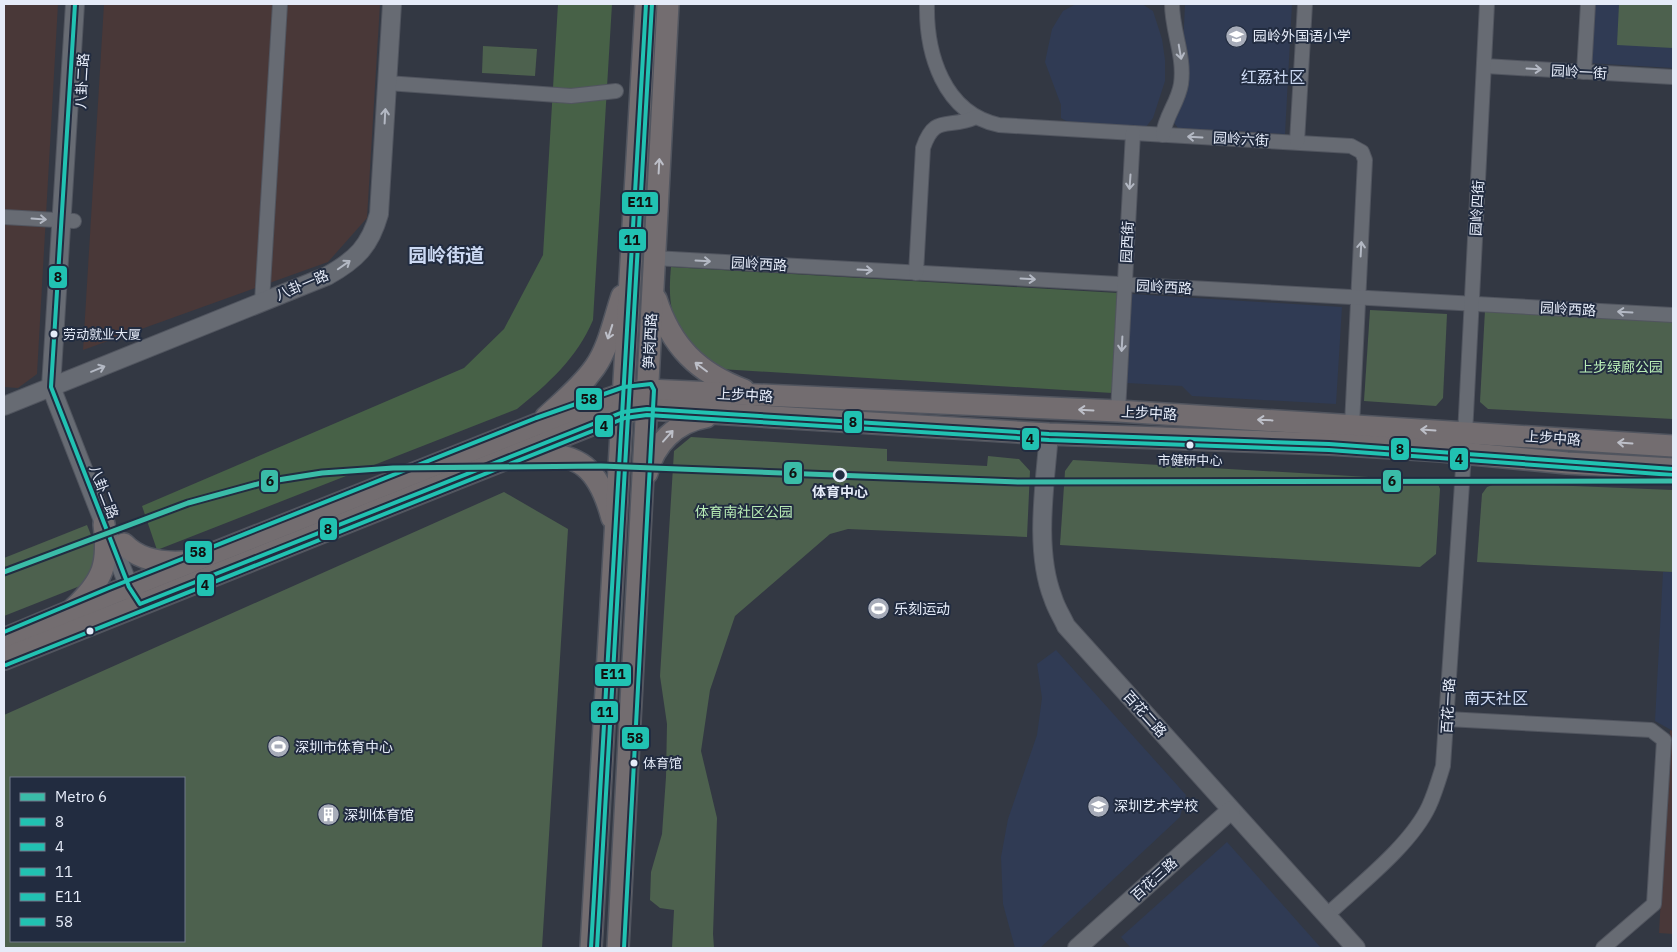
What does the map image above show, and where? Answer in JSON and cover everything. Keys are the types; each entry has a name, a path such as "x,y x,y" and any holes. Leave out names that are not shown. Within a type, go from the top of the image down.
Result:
{"main road":[{"name":"笋岗西路","path":"591,948 614,526 624,403 646,4"},
{"name":"笋岗西路","path":"618,948 668,4"},
{"path":"538,424 581,385 595,366 605,348 631,269"},
{"path":"629,305 653,298 667,329 693,361 720,379 761,396"},
{"name":"上步中路","path":"624,403 647,399 761,396 1118,411 1352,425 1465,422 1673,446"},
{"name":"上步中路","path":"647,399 725,414 1049,434 1329,444 1567,463 1673,469"},
{"path":"4,659 192,561 538,424 624,403"},
{"path":"4,639 71,611 136,591 518,455 624,403"},
{"path":"642,496 647,470 669,433 683,423 725,414"},
{"path":"518,455 560,455 587,466 602,488 614,526"},
{"path":"71,611 90,591 105,564 104,524"},
{"path":"124,544 131,551 147,558 166,562 192,561"},
{"path":"607,659 633,659"}],"street":[{"name":"八卦二路","path":"68,221 75,4"},
{"name":"八卦二路","path":"86,4 57,385 104,524 136,591"},
{"path":"262,302 280,4"},
{"name":"八卦一路","path":"4,406 262,302 343,267 368,244 379,214 392,4"},
{"name":"园岭六街","path":"928,4 928,36 938,73 954,98 976,117 986,122 999,125 1351,146 1362,152 1365,160 1352,425"},
{"path":"1163,135 1165,121 1176,102 1182,62 1172,17 1172,4"},
{"path":"1297,142 1305,4"},
{"name":"园岭四街","path":"1465,422 1486,66 1487,4"},
{"path":"1584,72 1588,4"},
{"name":"园岭一街","path":"1486,66 1673,77"},
{"path":"387,83 571,96 616,91"},
{"path":"916,273 923,148 928,133 940,124 963,123 976,117"},
{"name":"园西街","path":"1118,411 1133,133"},
{"path":"4,217 68,221"},
{"name":"园岭西路","path":"654,258 1673,315"},
{"name":"八卦二路","path":"57,385 124,544 136,591"},
{"path":"4,396 26,397"},
{"name":"百花一路","path":"1327,915 1404,841 1418,824 1429,806 1443,766 1465,422"},
{"name":"百花二路","path":"1049,434 1042,538 1045,567 1052,597 1066,626 1356,948"},
{"path":"1447,719 1651,730 1664,740 1654,904 1603,948"},
{"name":"百花三路","path":"1077,948 1231,810"}],"shaded area":[{"path":"4,4 58,4 37,374 18,388 4,387"},
{"path":"104,4 380,4 367,218 328,262 83,350"},
{"path":"1076,4 1142,4 1153,11 1162,39 1165,81 1153,118 1145,128 1068,122 1061,118 1061,105 1045,62 1052,29 1063,11"},
{"name":"园岭外国语小学","path":"1185,4 1292,4 1285,134 1178,128 1171,119 1182,69"},
{"path":"1592,4 1673,4 1673,68 1588,63"},
{"path":"1132,294 1342,307 1336,404 1192,396 1182,386 1127,383"},
{"path":"1663,572 1673,572 1673,731 1655,721"},
{"name":"深圳艺术学校","path":"1056,650 1186,795 1180,817 1040,948 1015,948 1003,904 1001,857 1008,819 1037,735 1042,698 1037,664"},
{"path":"1670,730 1673,731 1673,934 1659,933"},
{"path":"1227,842 1321,948 1131,948 1121,937"}],"green space":[{"path":"558,4 612,4 593,320 579,346 561,369 517,409 157,550 142,506 464,368 504,329 543,255"},
{"path":"1619,4 1673,4 1673,48 1617,45"},
{"path":"483,46 537,49 535,76 482,73"},
{"path":"671,267 1118,293 1112,393 720,369 694,348 684,337 678,326 670,301"},
{"path":"1370,310 1447,314 1443,398 1436,406 1364,401"},
{"name":"上步绿廊公园","path":"1485,310 1673,320 1673,419 1488,409 1480,402"},
{"name":"体育南社区公园","path":"691,437 887,449 887,461 987,466 988,456 1019,459 1030,471 1027,537 848,529 830,534 735,616 710,690 701,751 717,818 714,948 672,948 674,910 660,908 650,900 651,872 662,834 666,777 667,724 660,676 674,451"},
{"path":"1073,460 1437,481 1440,489 1436,554 1420,567 1060,545 1065,471"},
{"path":"1498,483 1673,490 1673,572 1477,562 1482,494 1487,487"},
{"name":"深圳市体育中心","path":"504,492 568,529 542,948 4,948 4,715"},
{"path":"87,525 97,550 89,577 80,586 4,616 4,558"}],"metro line":[{"name":"6","path":"4,572 188,503 265,482 322,473 393,468 601,466 1018,482 1673,481"}],"transit line":[{"name":"8","path":"75,4 51,387 129,587 140,604 623,412 647,409 1049,434 1329,444 1673,469"},
{"name":"11","path":"591,948 646,4"},
{"name":"E11","path":"597,948 652,4"},
{"name":"58","path":"4,632 109,588 536,418 624,387 651,384 654,390 624,948"},
{"name":"4","path":"6,665 625,418 647,415 1049,440 1329,450 1673,475"}],"place":[{"name":"园岭外国语小学","path":"1237,36"},
{"name":"劳动就业大厦","path":"54,334"},
{"name":"市健研中心","path":"1190,445"},
{"name":"体育中心","path":"840,475"},
{"name":"乐刻运动","path":"878,609"},
{"name":"深圳市体育中心","path":"279,747"},
{"name":"体育馆","path":"634,763"},
{"name":"深圳艺术学校","path":"1098,806"},
{"name":"深圳体育馆","path":"328,815"}],"district":[{"name":"红荔社区","path":"1273,77"},
{"name":"园岭街道","path":"446,255"},
{"name":"南天社区","path":"1496,698"}]}
